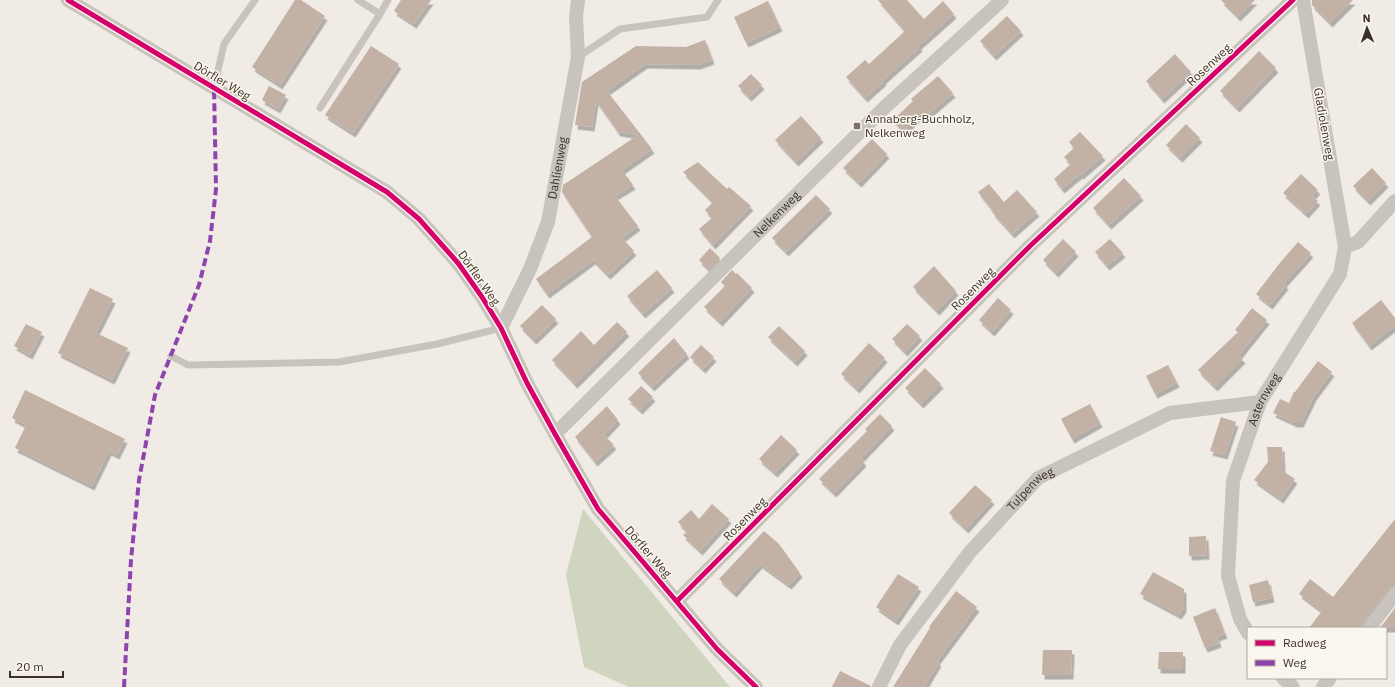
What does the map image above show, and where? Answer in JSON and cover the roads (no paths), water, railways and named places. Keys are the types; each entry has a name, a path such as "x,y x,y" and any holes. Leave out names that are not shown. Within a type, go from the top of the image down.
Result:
{"street":[{"name":"Dörfler Weg","path":"68,0 388,192 419,219 458,263 482,296 501,328 527,383 598,509 717,650 756,687"},
{"name":"Dahlienweg","path":"501,328 530,269 548,222 578,57 576,17 578,0"},
{"name":"Nelkenweg","path":"555,434 884,108 1002,0"},
{"name":"Rosenweg","path":"677,601 1030,246 1293,0"},
{"name":"Gladiolenweg","path":"1303,0 1345,247"},
{"path":"1345,247 1358,242 1395,201"},
{"name":"Asternweg","path":"1247,631 1240,619 1228,576 1233,482 1260,402 1340,274 1345,247"},
{"name":"Tulpenweg","path":"879,687 900,645 970,552 1038,478 1170,413 1260,402"},
{"path":"1370,627 1395,594"},
{"path":"1284,679 1293,687"},
{"path":"1323,687 1329,679"}],"lane":[{"path":"214,88 224,44 255,0"},
{"path":"358,0 380,14"},
{"path":"320,108 388,0"},
{"path":"578,57 620,29 707,17 718,0"},
{"path":"171,356 188,365 339,362 437,344 501,328"}],"place":[{"name":"Annaberg-Buchholz, Nelkenweg","path":"857,126"}]}
